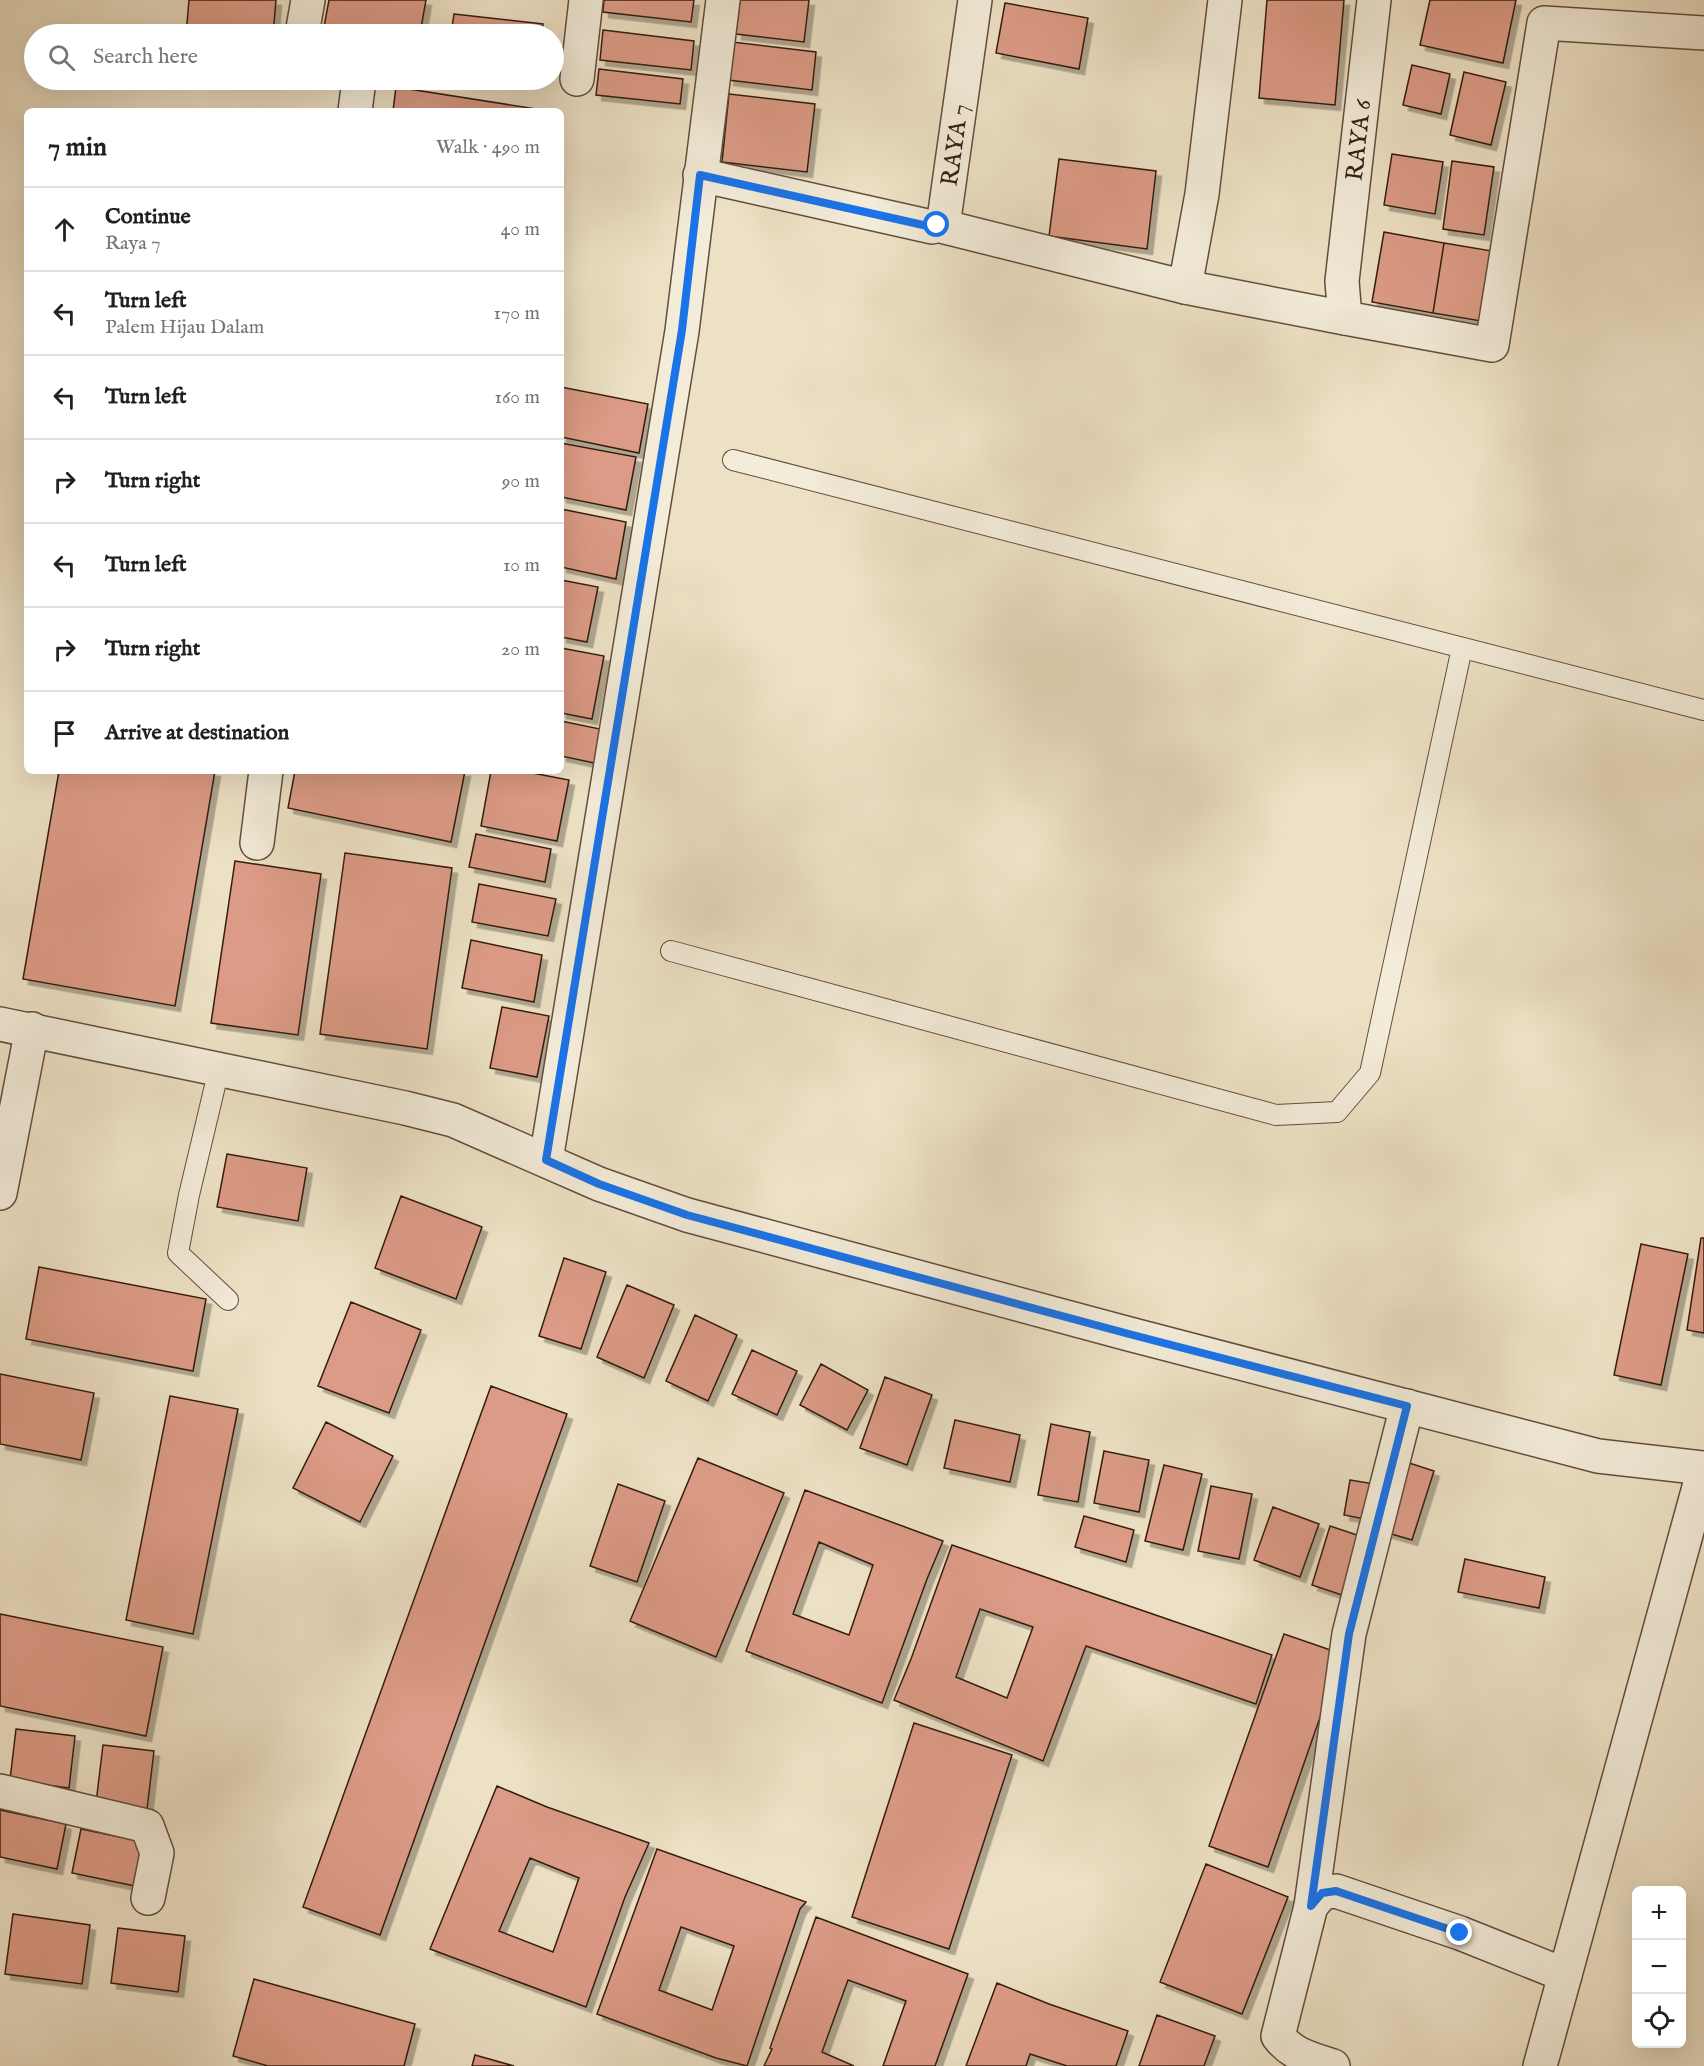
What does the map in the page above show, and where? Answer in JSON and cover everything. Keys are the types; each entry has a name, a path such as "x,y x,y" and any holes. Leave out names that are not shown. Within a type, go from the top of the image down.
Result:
{"street":[{"path":"304,24 308,0"},
{"path":"577,79 586,0"},
{"path":"546,1160 682,330 723,0"},
{"name":"RAYA 7","path":"937,225 944,219 975,0"},
{"path":"1185,287 1202,194 1226,0"},
{"name":"RAYA 6","path":"1344,318 1342,281 1374,0"},
{"path":"700,175 932,227 937,225 1185,287 1492,345 1544,23 1704,33"},
{"path":"355,108 358,90"},
{"path":"257,843 266,774"},
{"path":"0,1024 453,1120 599,1184 687,1215 1129,1334 1598,1456 1704,1469 1540,2066"},
{"path":"0,1193 32,1029"},
{"path":"1333,2066 1297,2054 1278,2036 1311,1906 1349,1634 1407,1406"},
{"path":"0,1791 147,1826 157,1853 148,1898"},
{"path":"1311,1906 1322,1893 1336,1891 1460,1933 1565,1976"}],"lane":[{"path":"733,460 1704,710"},
{"path":"671,951 1276,1116 1337,1112 1370,1073 1462,648"},
{"path":"219,1069 178,1253 228,1300"}],"building":[{"path":"189,0 276,0 274,24 187,24"},
{"path":"329,0 426,0 422,24 325,24"},
{"path":"604,0 694,0 691,22 603,12"},
{"path":"740,0 809,0 804,42 736,34"},
{"path":"1267,0 1344,0 1335,105 1259,98"},
{"path":"1430,0 1516,0 1503,63 1420,45"},
{"path":"1005,3 1088,18 1079,69 996,53"},
{"path":"454,14 543,24 452,24"},
{"path":"603,30 694,41 691,70 600,60"},
{"path":"732,42 816,52 812,90 728,80"},
{"path":"1412,65 1450,74 1441,114 1403,105"},
{"path":"599,69 683,79 680,104 596,95"},
{"path":"1464,72 1506,82 1491,145 1450,135"},
{"path":"396,90 415,90 530,108 393,108"},
{"path":"729,94 815,104 807,172 722,162"},
{"path":"1392,154 1443,162 1435,214 1384,205"},
{"path":"1059,159 1156,171 1147,249 1049,236"},
{"path":"1452,161 1494,167 1484,235 1443,229"},
{"path":"1384,232 1444,243 1433,313 1372,302"},
{"path":"1444,243 1492,251 1481,321 1433,313"},
{"path":"564,388 648,404 639,453 564,438"},
{"path":"564,444 636,457 626,510 564,498"},
{"path":"564,510 626,522 616,579 564,568"},
{"path":"564,581 598,587 587,642 564,638"},
{"path":"564,649 604,656 592,719 564,714"},
{"path":"564,722 605,730 599,764 564,757"},
{"path":"58,774 214,774 175,1006 23,979"},
{"path":"294,774 464,774 451,842 288,808"},
{"path":"490,774 538,774 569,780 557,841 481,826"},
{"path":"476,834 551,849 545,882 469,867"},
{"path":"345,853 452,868 427,1049 320,1034"},
{"path":"235,861 321,874 298,1035 211,1023"},
{"path":"479,884 556,899 548,936 472,922"},
{"path":"471,940 542,955 534,1002 462,988"},
{"path":"502,1007 549,1016 537,1077 490,1068"},
{"path":"227,1154 307,1168 298,1221 217,1207"},
{"path":"401,1196 482,1227 456,1299 375,1268"},
{"path":"1701,1238 1704,1238 1704,1333 1687,1330"},
{"path":"1641,1244 1688,1254 1661,1385 1614,1375"},
{"path":"564,1258 606,1272 581,1349 539,1336"},
{"path":"39,1267 206,1299 193,1371 26,1339"},
{"path":"627,1285 674,1305 644,1378 597,1357"},
{"path":"351,1302 421,1330 389,1413 318,1386"},
{"path":"695,1315 737,1335 708,1401 666,1381"},
{"path":"752,1350 797,1371 777,1415 732,1394"},
{"path":"821,1364 868,1390 847,1430 800,1405"},
{"path":"0,1374 94,1393 81,1460 0,1444"},
{"path":"885,1377 932,1395 907,1465 860,1448"},
{"path":"491,1386 567,1414 380,1935 303,1907"},
{"path":"170,1396 238,1409 193,1634 126,1620"},
{"path":"955,1420 1020,1435 1010,1482 944,1468"},
{"path":"326,1422 393,1456 360,1522 293,1488"},
{"path":"1051,1424 1090,1432 1078,1502 1038,1495"},
{"path":"1104,1451 1149,1460 1139,1512 1094,1503"},
{"path":"698,1458 784,1493 716,1657 630,1621"},
{"path":"1403,1461 1434,1471 1412,1540 1381,1531"},
{"path":"1164,1465 1202,1474 1183,1550 1145,1541"},
{"path":"1350,1480 1375,1484 1370,1520 1344,1515"},
{"path":"618,1484 665,1501 637,1582 590,1566"},
{"path":"1211,1486 1252,1494 1239,1559 1198,1551"},
{"path":"805,1490 943,1541 882,1703 746,1651","holes":["819,1542 873,1565 849,1635 793,1614"]},
{"path":"1273,1507 1319,1524 1300,1577 1254,1560"},
{"path":"1084,1516 1134,1530 1126,1562 1075,1547"},
{"path":"1330,1526 1360,1536 1342,1595 1312,1585"},
{"path":"952,1545 1272,1655 1256,1704 1086,1646 1043,1761 894,1700","holes":["980,1609 1033,1627 1007,1698 956,1677"]},
{"path":"1465,1559 1545,1577 1539,1608 1458,1592"},
{"path":"0,1614 163,1647 146,1736 0,1706"},
{"path":"1284,1634 1342,1654 1268,1867 1209,1846"},
{"path":"914,1723 1012,1755 949,1949 852,1917"},
{"path":"16,1729 75,1736 69,1788 10,1780"},
{"path":"103,1745 154,1751 147,1809 96,1803"},
{"path":"497,1786 547,1807 649,1843 625,1897 586,2007 430,1949","holes":["530,1858 579,1878 553,1952 499,1931"]},
{"path":"0,1810 66,1824 57,1869 0,1857"},
{"path":"81,1829 149,1843 140,1887 72,1873"},
{"path":"657,1849 806,1902 800,1909 747,2066 716,2058 597,2014","holes":["681,1927 734,1946 712,2010 659,1990"]},
{"path":"1206,1864 1288,1897 1242,2014 1160,1982"},
{"path":"13,1914 90,1925 82,1984 5,1974"},
{"path":"816,1917 968,1974 935,2066 883,2066 906,2001 848,1980 822,2052 854,2066 764,2066 772,2049 770,2048"},
{"path":"118,1928 185,1936 178,1992 111,1983"},
{"path":"254,1979 415,2024 404,2066 268,2066 233,2056"},
{"path":"997,1983 1049,2004 1128,2031 1116,2066 1067,2066 1030,2054 1026,2066 966,2066"},
{"path":"1157,2015 1215,2036 1204,2066 1139,2066"},
{"path":"475,2055 514,2066 472,2066"}],"route":[{"path":"937,225 932,227 700,175 682,330 546,1160 599,1184 687,1215 1407,1406 1349,1634 1311,1906 1322,1893 1336,1891 1460,1933"}]}
